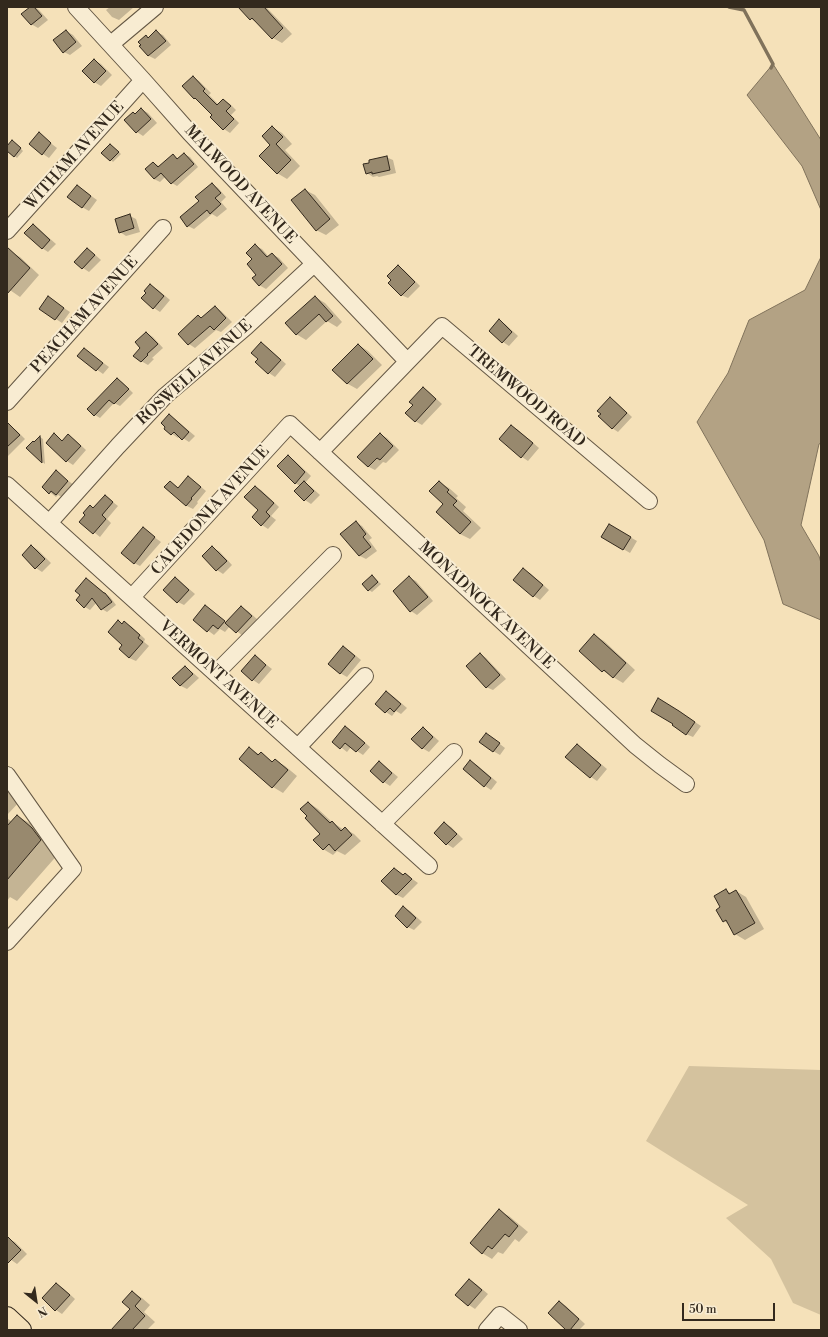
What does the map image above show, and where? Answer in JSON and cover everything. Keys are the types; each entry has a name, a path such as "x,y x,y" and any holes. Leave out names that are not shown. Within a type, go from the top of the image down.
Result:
{"main road":[{"path":"7,1317 21,1330"}],"street":[{"name":"MALWOOD AVENUE","path":"76,7 190,133 407,361"},
{"path":"111,44 155,7"},
{"name":"WITHAM AVENUE","path":"7,231 143,80"},
{"name":"PEACHAM AVENUE","path":"7,402 163,228"},
{"name":"ROSWELL AVENUE","path":"49,523 165,396 246,327 314,264"},
{"name":"TREMWOOD ROAD","path":"407,361 442,326 649,501"},
{"path":"320,452 407,361"},
{"name":"MONADNOCK AVENUE","path":"290,424 636,745 686,784"},
{"name":"CALEDONIA AVENUE","path":"132,597 290,424"},
{"name":"VERMONT AVENUE","path":"7,485 429,866"},
{"path":"216,673 333,555"},
{"path":"298,747 365,676"},
{"path":"382,824 454,752"},
{"path":"7,775 73,869 7,942"},
{"path":"487,1330 500,1314 519,1330"}],"shaded area":[{"path":"773,64 821,140 821,210 802,166 747,95"},
{"path":"821,257 821,443 819,444 801,525 819,556 821,563 821,620 783,604 764,540 697,422 728,373 749,320 805,290"},
{"path":"689,1066 821,1070 821,1315 793,1303 771,1259 726,1218 748,1205 646,1141"}],"building":[{"path":"30,7 34,7 42,16 31,25 21,14"},
{"path":"238,7 264,7 283,28 272,39 252,18 250,20"},
{"path":"66,30 76,42 63,53 53,40"},
{"path":"156,30 166,41 148,56 139,46 141,45 138,42 146,35 148,38"},
{"path":"94,59 106,71 94,83 82,71"},
{"path":"193,76 205,89 203,91 217,105 223,99 231,106 226,111 234,119 223,130 210,117 212,115 182,86"},
{"path":"141,108 151,119 136,133 124,120 133,112 135,114"},
{"path":"272,126 283,137 276,144 291,160 277,174 259,156 270,145 262,136"},
{"path":"39,132 51,143 42,155 29,144"},
{"path":"12,140 21,148 14,157 7,151 7,146"},
{"path":"110,144 119,152 110,161 101,153"},
{"path":"184,153 194,164 171,184 161,173 154,179 145,169 153,162 158,167 173,154 177,159"},
{"path":"387,156 390,170 366,174 363,164 369,163 369,160"},
{"path":"212,183 221,193 215,198 221,204 210,214 207,210 187,227 180,217 199,201 195,197"},
{"path":"77,185 91,196 82,208 67,197"},
{"path":"305,189 330,219 316,231 291,200"},
{"path":"130,214 134,228 119,233 115,219"},
{"path":"33,224 50,240 42,249 24,233"},
{"path":"255,244 267,257 272,253 282,264 259,286 252,278 256,275 247,264 252,259 246,253"},
{"path":"7,247 30,268 7,294"},
{"path":"87,248 95,255 82,269 74,262"},
{"path":"398,265 415,282 401,296 388,283 391,280 387,276"},
{"path":"150,284 164,296 153,309 141,298 146,293 144,291"},
{"path":"48,296 64,308 55,320 39,309"},
{"path":"315,296 333,316 326,322 319,314 296,335 285,323"},
{"path":"215,306 226,318 214,330 210,326 188,345 178,334 198,315 201,318"},
{"path":"499,319 512,332 502,343 489,331"},
{"path":"146,332 158,344 141,362 133,356 140,348 135,342"},
{"path":"261,342 281,360 268,374 255,362 258,359 251,353"},
{"path":"358,344 373,359 347,384 332,370"},
{"path":"84,348 103,363 96,371 77,356"},
{"path":"117,378 129,389 114,404 109,400 94,416 87,409"},
{"path":"423,387 436,399 415,422 405,413 413,405 409,402"},
{"path":"610,397 627,413 612,429 598,416 601,414 597,411"},
{"path":"169,414 189,432 182,440 174,432 171,435 164,429 165,427 161,423"},
{"path":"7,422 20,435 7,447"},
{"path":"511,425 533,443 521,458 499,439"},
{"path":"54,433 62,441 68,434 81,446 66,462 46,443"},
{"path":"380,433 393,446 380,460 377,458 368,467 357,457"},
{"path":"40,436 42,463 26,448"},
{"path":"288,455 305,472 295,484 277,466"},
{"path":"56,470 68,481 56,495 51,491 49,494 42,487"},
{"path":"188,476 201,487 186,506 164,487 170,481 178,488"},
{"path":"304,481 314,491 304,501 294,491"},
{"path":"439,481 449,490 447,492 457,501 453,505 471,522 460,534 436,512 443,504 429,491"},
{"path":"255,486 274,503 266,512 270,516 261,526 252,517 258,510 244,497"},
{"path":"105,495 113,502 102,515 106,519 93,534 79,522 85,515 83,513 90,505 93,508"},
{"path":"356,521 366,534 363,537 371,547 359,556 340,534"},
{"path":"609,524 631,537 623,550 601,537"},
{"path":"143,527 155,537 134,564 121,553"},
{"path":"31,545 45,559 35,569 22,555"},
{"path":"212,546 227,561 216,571 202,556"},
{"path":"523,568 543,585 533,597 513,580"},
{"path":"372,575 378,582 368,591 362,584"},
{"path":"409,576 428,597 410,612 393,591"},
{"path":"175,577 189,590 177,603 163,590"},
{"path":"86,578 105,593 112,602 101,610 92,598 84,608 76,600 80,595 75,591"},
{"path":"205,605 225,621 218,629 213,625 207,632 193,620"},
{"path":"241,606 252,616 236,633 225,623"},
{"path":"118,620 122,624 124,621 140,635 138,638 143,642 129,658 119,649 122,645 108,632"},
{"path":"594,634 626,663 613,678 604,670 602,672 579,651"},
{"path":"343,646 355,656 340,674 328,664"},
{"path":"480,653 500,675 486,688 466,666"},
{"path":"255,655 266,665 252,681 241,671"},
{"path":"185,666 193,674 180,686 172,678"},
{"path":"386,691 401,704 394,712 390,708 385,713 375,704"},
{"path":"658,698 695,722 686,735 672,725 673,724 651,711"},
{"path":"345,726 365,743 356,752 345,743 340,749 332,742"},
{"path":"423,727 433,737 422,749 411,739"},
{"path":"486,733 500,743 493,752 479,742"},
{"path":"577,744 601,765 590,778 565,757"},
{"path":"249,747 258,755 261,752 272,762 275,759 288,770 272,788 239,759"},
{"path":"470,760 491,778 484,787 463,769"},
{"path":"379,761 392,773 383,783 370,771"},
{"path":"308,802 330,823 332,821 341,831 345,827 352,835 335,851 329,844 323,850 313,840 320,834 305,818 307,816 300,809"},
{"path":"17,815 32,828 41,840 7,880 7,826"},
{"path":"444,822 457,834 446,845 434,833"},
{"path":"394,868 403,875 405,873 412,879 396,895 381,881"},
{"path":"726,889 729,894 736,890 755,923 734,935 726,920 723,922 716,910 720,907 714,896"},
{"path":"403,906 416,918 407,928 395,916"},
{"path":"499,1209 518,1226 509,1237 505,1234 492,1249 488,1246 482,1254 470,1243"},
{"path":"7,1236 21,1250 7,1264"},
{"path":"469,1279 482,1290 468,1306 455,1295"},
{"path":"56,1283 70,1295 55,1311 42,1298"},
{"path":"132,1291 141,1299 135,1306 145,1316 132,1330 111,1330 130,1309 122,1302"},
{"path":"559,1301 579,1319 570,1330 566,1330 548,1313"}],"waterway":[{"path":"729,7 744,10 773,64 771,68"}]}
